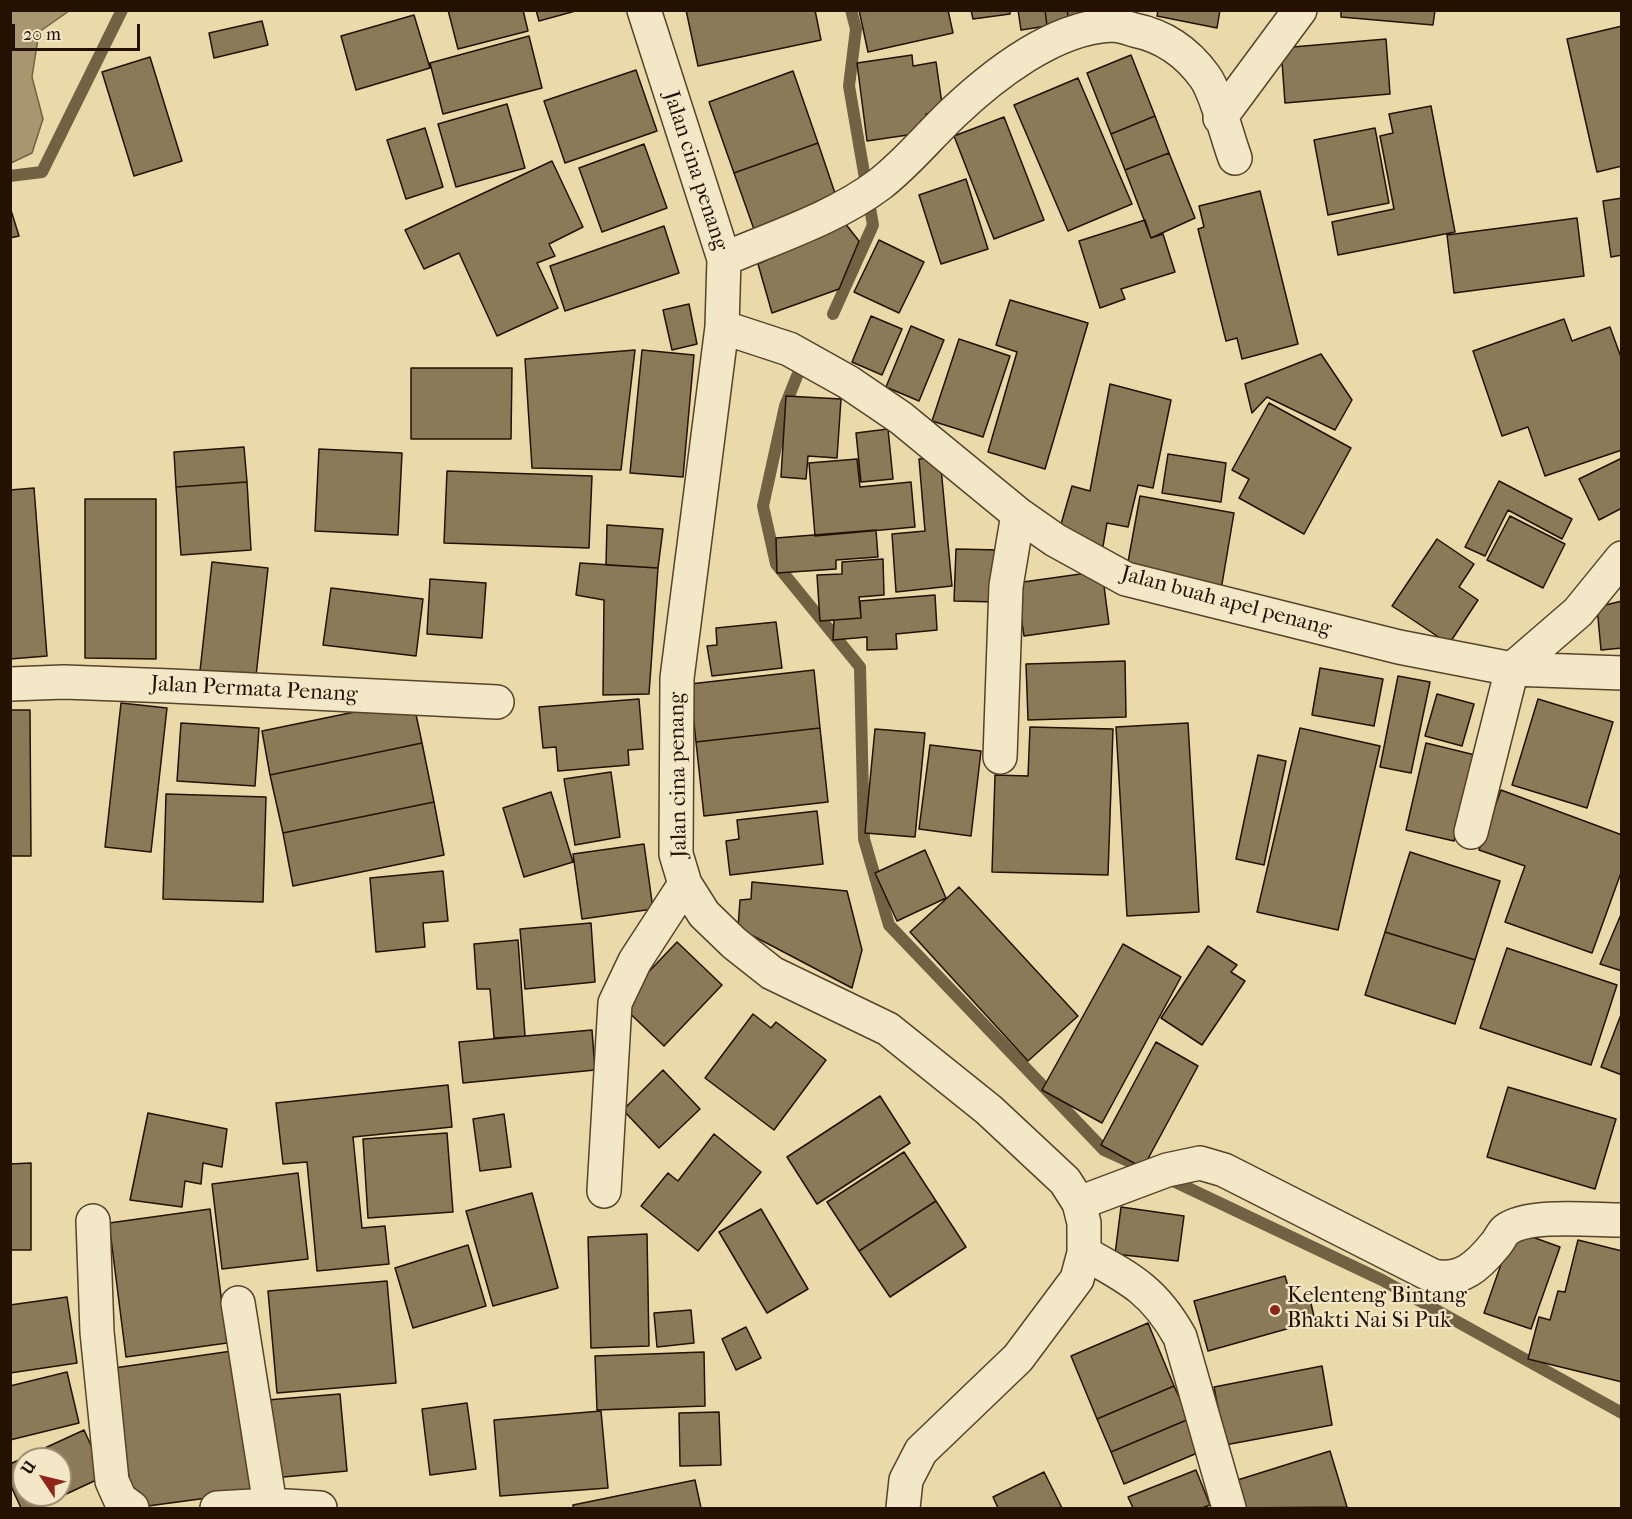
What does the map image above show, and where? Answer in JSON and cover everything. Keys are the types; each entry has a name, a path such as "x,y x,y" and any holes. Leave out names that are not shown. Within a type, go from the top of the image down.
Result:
{"street":[{"name":"Jalan cina penang","path":"644,10 724,259 722,327 677,678 676,854 685,884 704,914 734,943 771,972 888,1029 989,1110 1065,1181 1079,1203 1084,1223 1084,1253 1077,1279 1018,1358 921,1451 906,1480 903,1509"},
{"path":"1220,118 1300,10"},
{"path":"724,259 849,204 879,184 921,148 951,114 1024,56 1065,35 1113,25 1147,33 1168,41 1187,57 1206,78 1234,158"},
{"name":"Jalan buah apel penang","path":"722,327 789,349 848,382 901,418 1018,514 1055,540 1126,579 1399,647 1512,669 1622,673"},
{"path":"1000,757 1006,586 1018,514"},
{"path":"1471,832 1512,669 1578,612 1622,558"},
{"name":"Jalan Permata Penang","path":"10,684 135,685 497,702"},
{"path":"604,1191 615,1003 635,961 685,884"},
{"path":"1079,1203 1167,1170 1200,1163 1224,1170 1433,1276 1445,1278 1458,1277 1470,1270 1495,1245 1506,1230 1528,1221 1622,1220"},
{"path":"93,1221 98,1332 112,1481 120,1499 132,1509"},
{"path":"1084,1253 1141,1285 1168,1314 1180,1337 1229,1509"},
{"path":"238,1303 270,1505"},
{"path":"217,1509 270,1505 320,1509"}],"shaded area":[{"path":"10,11 69,11 39,32 32,77 43,119 32,153 11,163"}],"building":[{"path":"448,10 523,10 528,31 458,49"},
{"path":"536,10 579,10 539,21"},
{"path":"686,10 815,10 821,40 698,66"},
{"path":"859,10 948,10 953,33 868,52"},
{"path":"971,10 1010,10 1010,14 973,19"},
{"path":"1018,10 1045,10 1047,26 1021,30"},
{"path":"1045,10 1067,10 1069,22 1047,26"},
{"path":"1067,10 1092,10 1093,19 1069,22"},
{"path":"1158,10 1220,10 1217,28 1157,16"},
{"path":"1341,10 1435,10 1433,25 1341,17"},
{"path":"414,15 430,68 356,90 341,36"},
{"path":"262,21 268,45 214,58 209,33"},
{"path":"1622,26 1622,166 1597,172 1567,39"},
{"path":"529,36 542,88 443,114 430,63"},
{"path":"1386,39 1390,94 1285,103 1281,48"},
{"path":"912,55 913,66 936,62 943,111 926,114 928,132 867,141 857,63"},
{"path":"1131,55 1155,116 1111,134 1087,73"},
{"path":"150,57 182,161 134,176 102,72"},
{"path":"636,70 657,131 565,163 544,101"},
{"path":"793,71 818,143 734,173 709,102"},
{"path":"1078,78 1132,204 1068,231 1014,105"},
{"path":"507,104 525,168 456,187 438,124"},
{"path":"1431,106 1455,232 1338,255 1332,222 1394,209 1380,136 1393,133 1389,114"},
{"path":"1155,116 1169,153 1125,170 1111,134"},
{"path":"1004,117 1044,220 994,239 954,136"},
{"path":"425,128 443,187 406,199 387,140"},
{"path":"1375,128 1389,203 1328,215 1314,140"},
{"path":"818,143 839,205 756,235 734,173"},
{"path":"644,144 667,208 602,232 579,168"},
{"path":"1169,153 1195,218 1151,238 1125,170"},
{"path":"552,161 583,227 549,244 555,256 537,263 558,308 497,336 459,253 424,269 405,230"},
{"path":"966,179 988,249 941,264 919,195"},
{"path":"1260,191 1298,344 1242,359 1237,338 1226,341 1198,229 1204,227 1199,206"},
{"path":"1622,198 1622,255 1611,257 1603,201"},
{"path":"10,207 19,236 10,238"},
{"path":"1577,218 1584,276 1454,293 1447,235"},
{"path":"1145,220 1151,238 1163,234 1175,272 1121,289 1125,299 1100,308 1079,241"},
{"path":"844,222 859,241 839,289 772,313 758,264"},
{"path":"664,226 679,273 565,311 550,266"},
{"path":"879,240 924,262 899,313 854,292"},
{"path":"1010,300 1088,323 1045,469 988,452 1017,352 996,345"},
{"path":"689,304 697,344 672,350 663,310"},
{"path":"871,316 902,329 882,375 852,362"},
{"path":"1564,319 1572,341 1610,327 1622,360 1622,450 1545,476 1528,427 1502,436 1473,351"},
{"path":"911,326 944,340 919,401 886,387"},
{"path":"959,339 1010,356 983,437 932,421"},
{"path":"635,350 621,470 532,468 525,359"},
{"path":"642,350 694,355 683,477 630,473"},
{"path":"1321,354 1352,400 1335,430 1267,397 1252,413 1245,384"},
{"path":"411,368 512,368 511,439 411,439"},
{"path":"1110,384 1171,400 1153,488 1138,485 1128,527 1107,523 1102,552 1057,538 1072,486 1090,491"},
{"path":"786,396 841,399 837,458 808,456 806,479 781,477"},
{"path":"1269,403 1351,448 1304,534 1239,498 1249,479 1232,470"},
{"path":"888,429 893,479 861,482 856,433"},
{"path":"244,447 247,482 176,487 174,452"},
{"path":"319,449 402,453 398,535 315,531"},
{"path":"1168,454 1226,463 1221,502 1162,493"},
{"path":"940,457 952,586 896,592 892,534 925,531 919,459"},
{"path":"1622,458 1622,508 1599,520 1579,479"},
{"path":"857,459 860,487 911,482 915,527 815,536 809,463"},
{"path":"447,471 592,476 589,548 444,543"},
{"path":"1499,481 1572,519 1562,539 1508,510 1485,556 1465,547"},
{"path":"247,482 251,550 181,555 176,487"},
{"path":"34,488 47,656 10,659 10,490"},
{"path":"1140,496 1234,513 1221,590 1126,573"},
{"path":"85,499 156,499 156,659 85,658"},
{"path":"1510,516 1565,544 1543,588 1487,560"},
{"path":"607,525 663,529 658,568 606,565"},
{"path":"876,530 878,557 836,560 836,569 777,573 776,538"},
{"path":"1437,539 1474,564 1459,587 1478,600 1449,644 1392,606"},
{"path":"956,549 1000,550 998,602 954,601"},
{"path":"883,559 884,595 859,597 861,618 820,621 817,575 842,574 842,562"},
{"path":"212,562 268,568 255,685 199,680"},
{"path":"580,563 658,568 649,694 603,695 604,600 576,595"},
{"path":"1102,571 1109,624 1024,636 1016,583"},
{"path":"430,579 486,583 482,638 427,634"},
{"path":"331,588 423,599 416,656 323,645"},
{"path":"935,595 937,630 896,634 897,649 867,650 867,637 833,640 834,620 861,618 860,601"},
{"path":"1622,601 1622,648 1601,650 1597,607"},
{"path":"776,622 782,668 712,676 707,646 717,645 716,628"},
{"path":"1125,661 1126,717 1028,720 1026,664"},
{"path":"1320,668 1383,679 1374,726 1312,715"},
{"path":"814,670 820,728 696,742 690,684"},
{"path":"1398,676 1430,682 1411,773 1380,767"},
{"path":"1437,694 1474,704 1462,746 1425,736"},
{"path":"639,699 643,749 628,750 629,765 558,771 556,747 543,748 539,707"},
{"path":"1538,699 1613,722 1587,808 1512,785"},
{"path":"413,700 422,743 270,775 262,731"},
{"path":"121,703 167,708 151,852 105,847"},
{"path":"10,710 30,710 31,856 10,856"},
{"path":"181,723 259,728 255,786 177,781"},
{"path":"1188,723 1199,912 1127,916 1116,727"},
{"path":"1030,727 1113,729 1108,875 992,872 995,775 1028,776"},
{"path":"820,728 828,802 704,816 696,742"},
{"path":"1300,728 1380,746 1338,930 1257,912"},
{"path":"875,729 925,733 915,837 865,833"},
{"path":"422,743 434,802 283,833 270,775"},
{"path":"1426,743 1475,755 1454,841 1406,830"},
{"path":"930,745 981,751 971,836 919,829"},
{"path":"1258,755 1286,761 1264,865 1236,859"},
{"path":"611,772 620,837 575,845 564,779"},
{"path":"1501,790 1622,835 1622,870 1592,953 1505,922 1525,866 1479,850"},
{"path":"551,792 573,862 524,877 503,808"},
{"path":"166,794 266,797 263,902 163,899"},
{"path":"434,802 444,855 293,886 283,833"},
{"path":"817,811 823,864 730,875 726,841 739,839 737,820"},
{"path":"644,844 653,909 582,919 573,854"},
{"path":"925,850 946,898 897,921 875,873"},
{"path":"1410,852 1500,881 1475,960 1385,932"},
{"path":"443,871 448,921 423,923 425,947 376,952 370,878"},
{"path":"752,882 847,891 862,950 852,988 738,928 740,900 751,899"},
{"path":"959,887 1078,1016 1028,1061 910,932"},
{"path":"1622,912 1622,971 1600,964"},
{"path":"591,923 595,982 525,989 520,929"},
{"path":"1385,932 1475,960 1455,1024 1365,995"},
{"path":"518,940 525,1036 494,1038 490,989 477,989 474,944"},
{"path":"677,942 722,985 664,1046 619,1003"},
{"path":"1123,944 1181,977 1102,1123 1042,1090"},
{"path":"1208,946 1237,965 1231,972 1245,981 1202,1045 1161,1018"},
{"path":"1507,948 1617,985 1591,1065 1480,1028"},
{"path":"1622,1012 1622,1075 1601,1067"},
{"path":"753,1014 771,1028 776,1022 826,1060 774,1130 705,1078"},
{"path":"592,1030 595,1070 463,1083 459,1042"},
{"path":"1156,1042 1198,1066 1143,1168 1101,1145"},
{"path":"663,1070 700,1109 659,1148 623,1110"},
{"path":"448,1085 452,1127 353,1137 362,1228 385,1226 389,1264 317,1271 307,1162 283,1164 276,1103"},
{"path":"1508,1087 1616,1119 1595,1189 1487,1157"},
{"path":"880,1096 910,1143 817,1204 787,1157"},
{"path":"148,1113 227,1129 222,1167 203,1163 201,1184 185,1181 182,1207 130,1200"},
{"path":"504,1114 511,1167 480,1171 473,1119"},
{"path":"447,1133 453,1212 368,1218 363,1139"},
{"path":"714,1134 761,1172 698,1251 641,1206 668,1173 678,1181"},
{"path":"904,1152 936,1201 859,1251 827,1202"},
{"path":"31,1163 31,1250 10,1250 10,1164"},
{"path":"298,1173 308,1259 222,1269 212,1184"},
{"path":"532,1193 558,1288 493,1306 466,1211"},
{"path":"936,1201 966,1247 890,1297 859,1251"},
{"path":"1121,1207 1184,1216 1178,1261 1115,1254"},
{"path":"210,1209 227,1343 126,1357 109,1223"},
{"path":"761,1209 808,1289 767,1313 719,1232"},
{"path":"1513,1230 1560,1247 1531,1329 1484,1313"},
{"path":"647,1234 649,1346 591,1348 588,1237"},
{"path":"1578,1240 1622,1251 1622,1382 1528,1359 1539,1317 1550,1320 1558,1291 1565,1292"},
{"path":"468,1245 486,1306 413,1328 395,1268"},
{"path":"1285,1276 1293,1304 1310,1299 1315,1321 1208,1351 1194,1301"},
{"path":"387,1281 396,1383 277,1393 268,1291"},
{"path":"67,1297 77,1363 10,1373 10,1305"},
{"path":"691,1310 694,1343 657,1347 654,1313"},
{"path":"1148,1323 1174,1386 1097,1419 1071,1356"},
{"path":"746,1327 761,1358 736,1370 722,1339"},
{"path":"232,1351 252,1492 133,1508 114,1368"},
{"path":"704,1352 705,1406 597,1410 595,1356"},
{"path":"1322,1366 1332,1425 1225,1445 1214,1387"},
{"path":"67,1372 79,1423 10,1440 10,1386"},
{"path":"1174,1386 1189,1419 1111,1452 1097,1419"},
{"path":"340,1394 347,1471 273,1478 267,1400"},
{"path":"467,1403 476,1469 430,1475 422,1409"},
{"path":"601,1411 608,1488 500,1496 494,1420"},
{"path":"719,1412 721,1465 680,1466 679,1413"},
{"path":"1189,1419 1202,1451 1124,1484 1111,1452"},
{"path":"84,1430 105,1476 72,1491 72,1447 47,1447"},
{"path":"1330,1451 1347,1507 1235,1508 1228,1483"},
{"path":"12,1463 12,1488 10,1464"},
{"path":"1196,1470 1210,1505 1202,1508 1133,1508 1128,1497"},
{"path":"1044,1472 1062,1508 998,1508 993,1497"},
{"path":"695,1480 701,1508 573,1508 573,1505"}],"waterway":[{"path":"10,176 42,172 122,10"},
{"path":"833,314 873,225 849,86 856,29 851,10"},
{"path":"797,376 785,406 763,506 776,564 860,667 864,839 889,925 1104,1150 1148,1170"},
{"path":"1167,1178 1382,1280 1622,1413"}],"place":[{"name":"Kelenteng Bintang Bhakti Nai Si Puk","path":"1275,1310"}]}
